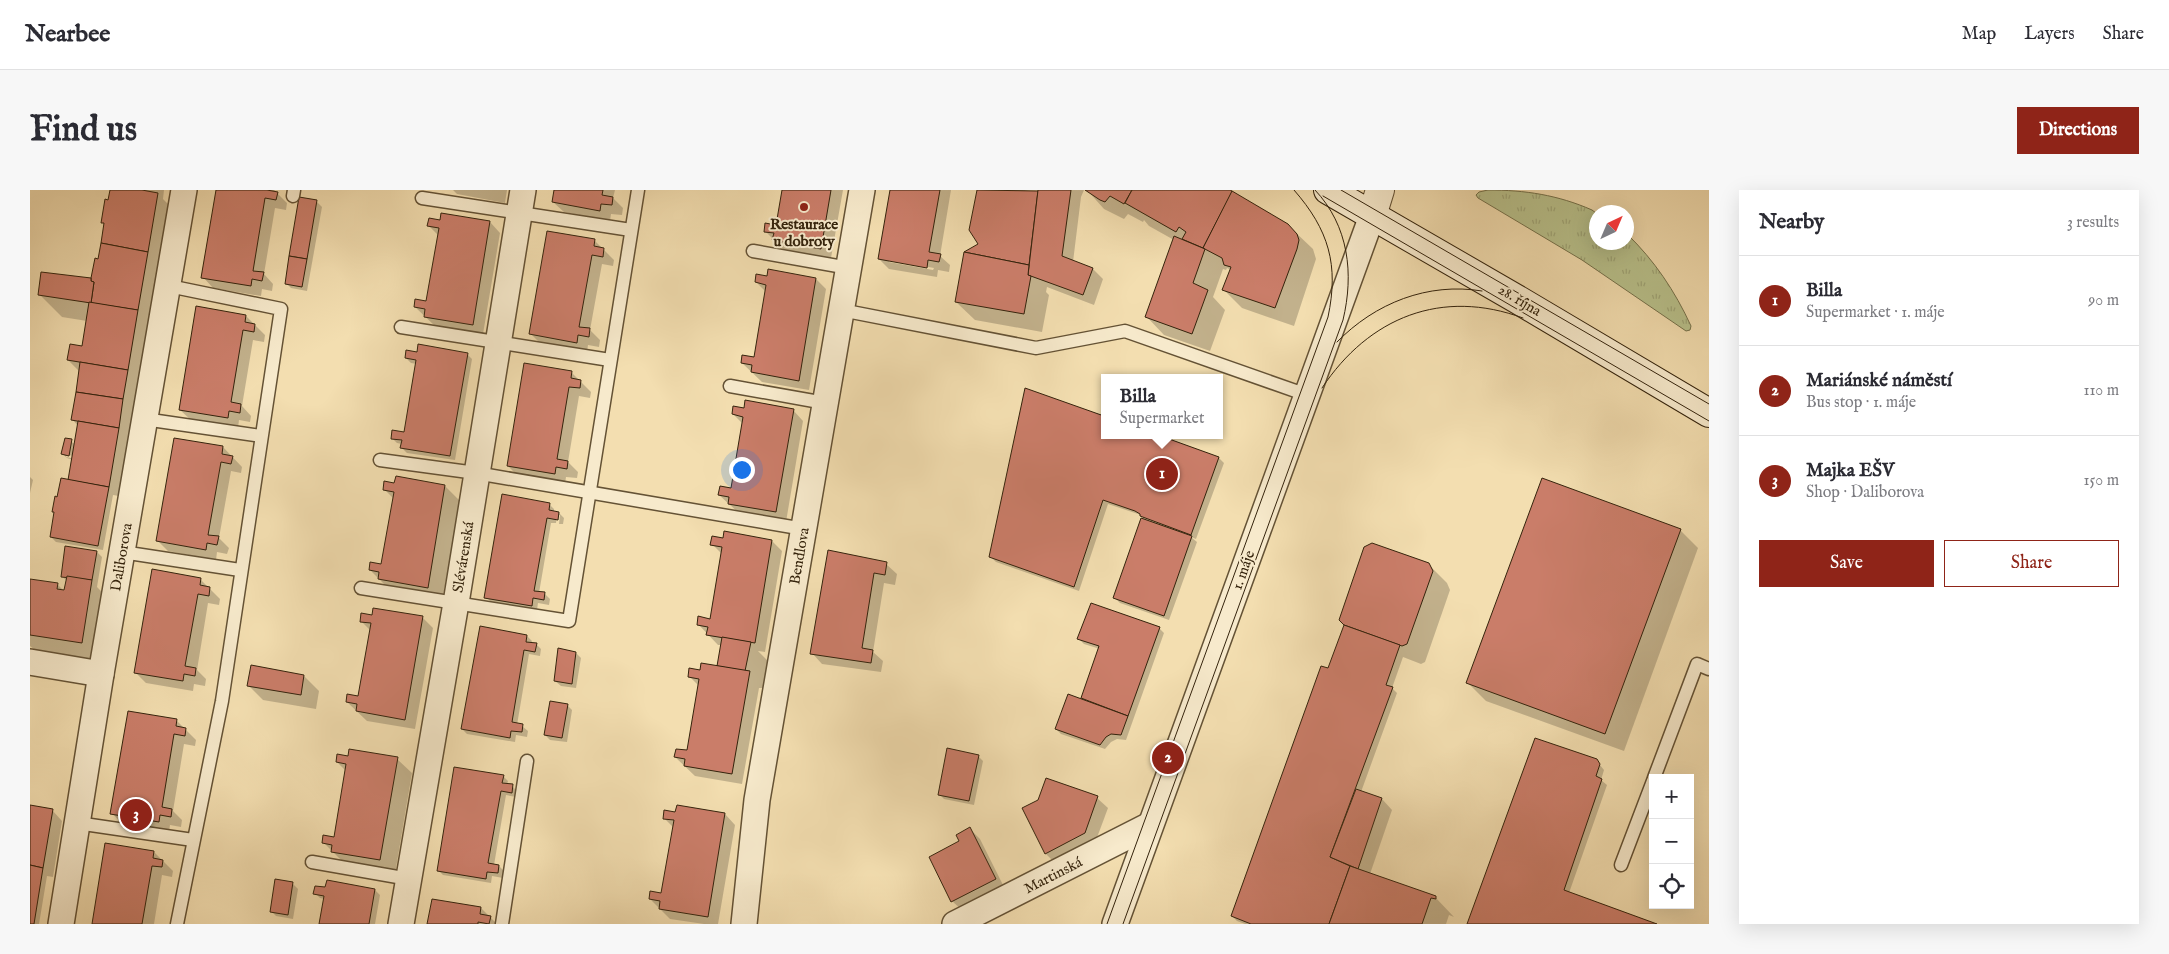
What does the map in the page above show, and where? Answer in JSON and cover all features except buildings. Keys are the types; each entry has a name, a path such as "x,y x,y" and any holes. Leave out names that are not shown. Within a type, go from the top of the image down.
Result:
{"main road":[{"name":"28. října","path":"1328,190 1515,298 1709,414"},
{"path":"1372,216 1380,190"}],"street":[{"name":"Daliborova","path":"61,924 101,674 184,190"},
{"name":"Bendlova","path":"744,924 757,800 862,190"},
{"name":"Slévárenská","path":"401,924 456,603 521,201"},
{"name":"1. máje","path":"1115,924 1372,216"},
{"path":"30,662 101,674"},
{"name":"Martinská","path":"955,924 1150,825"}],"lane":[{"path":"361,588 569,621 638,190"},
{"path":"422,198 521,201 632,230"},
{"path":"753,251 849,268"},
{"path":"168,286 281,309 240,570 222,701 177,924"},
{"path":"841,310 1036,348 1126,331 1307,395"},
{"path":"401,327 610,360"},
{"path":"730,386 825,403"},
{"path":"144,420 261,436"},
{"path":"380,460 476,473 804,529"},
{"path":"122,552 240,570"},
{"path":"1655,774 1697,664 1709,669"},
{"path":"502,924 527,761"},
{"path":"1621,865 1649,790"},
{"path":"77,823 193,840"},
{"path":"312,862 409,879"}],"green space":[{"path":"1488,190 1541,194 1589,209 1589,250 1634,250 1634,241 1655,265 1671,288 1691,326 1690,330 1686,331 1582,260 1478,198 1476,195 1479,192"}],"tram line":[{"path":"1107,924 1328,317 1332,281 1328,249 1316,219 1294,190"},
{"path":"1123,924 1343,320 1348,285 1346,251 1335,219 1315,190"},
{"path":"1341,190 1709,404"},
{"path":"1323,196 1709,421"},
{"path":"1337,342 1368,316 1404,298 1442,290 1482,291"},
{"path":"1322,388 1341,363 1362,343 1385,327 1410,315 1436,308 1464,306 1493,309 1523,318"}],"place":[{"name":"Restaurace u dobroty","path":"804,207"},
{"name":"Billa","path":"1162,474"},
{"name":"Mariánské náměstí","path":"1168,758"},
{"name":"Majka EŠV","path":"136,815"}]}
